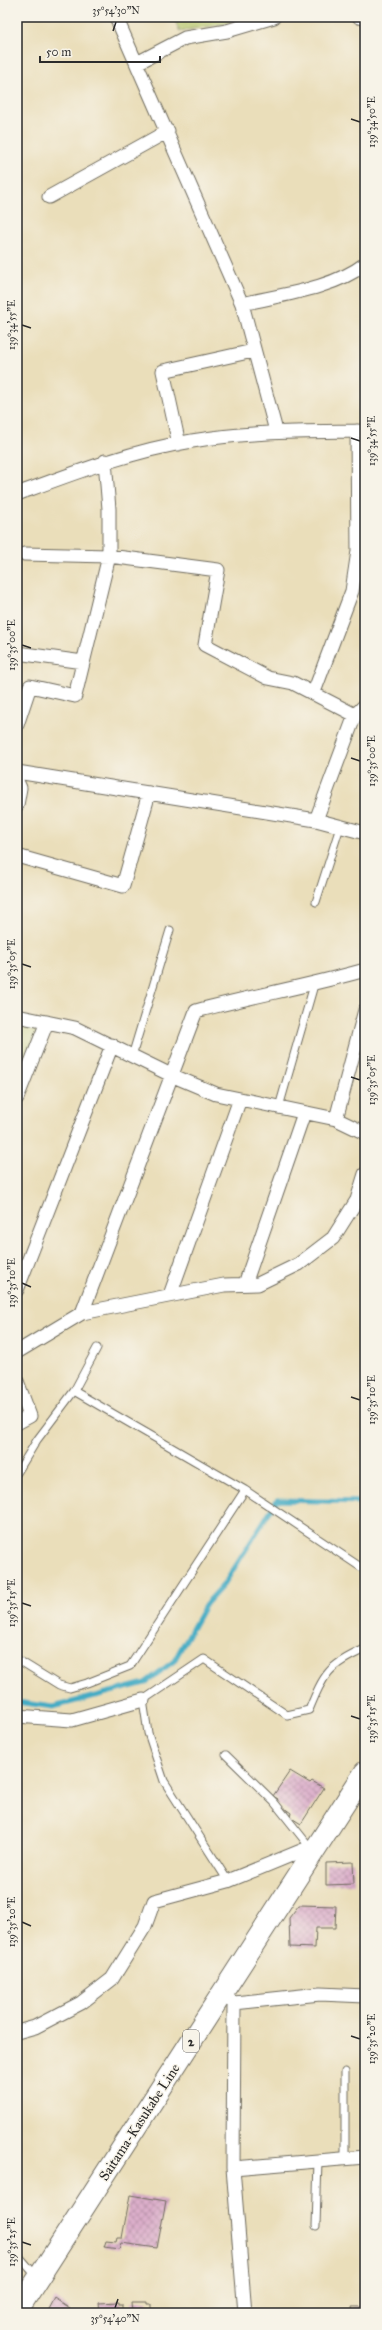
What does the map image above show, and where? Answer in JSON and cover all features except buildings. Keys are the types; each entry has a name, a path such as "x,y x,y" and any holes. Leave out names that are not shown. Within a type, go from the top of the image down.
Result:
{"main road":[{"name":"Saitama-Kasukabe Line","path":"17,2311 227,1998 314,1845 357,1794 365,1772"}],"street":[{"path":"116,17 168,131 242,304 253,351 276,432"},
{"path":"137,62 185,38 227,31 274,17"},
{"path":"49,197 168,131"},
{"path":"242,304 306,290 364,268"},
{"path":"179,444 163,371 253,351"},
{"path":"17,494 105,461 179,444 276,432 361,431 358,551 352,591 314,692"},
{"path":"17,725 30,686 75,696 109,556 109,509 105,461"},
{"path":"24,554 109,556 218,570 205,645 268,678 293,683 314,692 355,715"},
{"path":"17,653 83,662"},
{"path":"316,820 355,715 365,705"},
{"path":"17,772 316,820 365,833"},
{"path":"17,781 20,788 17,805"},
{"path":"17,856 123,886 149,793"},
{"path":"82,1314 196,1010 252,996 314,985 365,970"},
{"path":"336,1119 362,1030 365,1010"},
{"path":"17,1016 75,1028 171,1075 216,1094 336,1119 365,1133"},
{"path":"17,1098 47,1022"},
{"path":"17,1290 112,1045"},
{"path":"170,1295 240,1099"},
{"path":"244,1284 304,1113"},
{"path":"17,1352 82,1314 170,1295 244,1284 258,1284 299,1264 333,1238 357,1200 365,1174"},
{"path":"17,1380 30,1416 17,1423"},
{"path":"17,1716 72,1720 143,1700"},
{"path":"17,2032 34,2026 81,2003 112,1978 145,1926 154,1901 228,1881 314,1845"},
{"path":"245,2313 233,2168 227,1998 320,1994 365,1996"},
{"path":"233,2168 365,2157"}],"lane":[{"path":"316,902 340,827"},
{"path":"132,1056 170,930"},
{"path":"279,1107 314,985"},
{"path":"17,1473 37,1440 74,1391 97,1348"},
{"path":"74,1391 245,1490 365,1570"},
{"path":"17,1659 59,1685 70,1688 130,1666 245,1490"},
{"path":"228,1881 164,1781 148,1733 143,1700 204,1659 287,1715 309,1710 321,1680 330,1668 343,1659 365,1649"},
{"path":"226,1755 274,1802 314,1845"},
{"path":"345,2072 346,2159"},
{"path":"316,2226 318,2161"},
{"path":"17,2246 18,2255 39,2279"}],"green space":[{"path":"174,17 230,17 232,23 179,31"},
{"path":"17,1023 32,1026 37,1032 17,1082"}],"waterway":[{"path":"17,1702 53,1707 145,1683 174,1661 206,1604 225,1583 277,1500 365,1502"}]}
